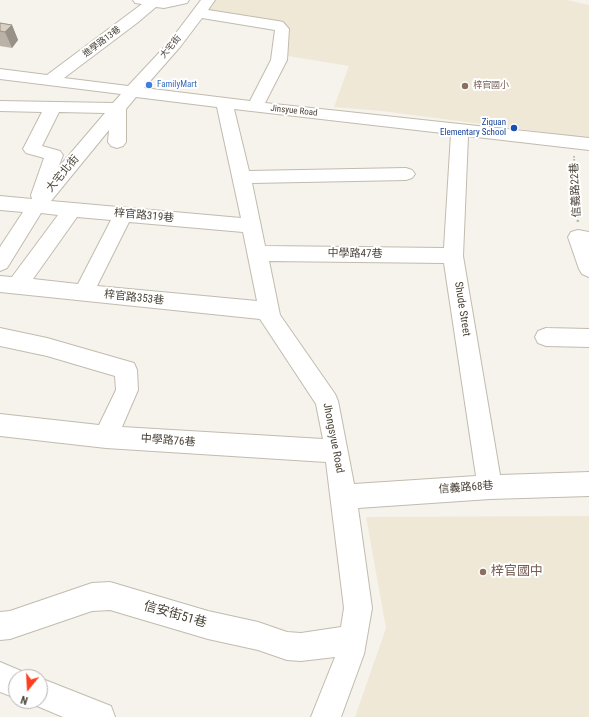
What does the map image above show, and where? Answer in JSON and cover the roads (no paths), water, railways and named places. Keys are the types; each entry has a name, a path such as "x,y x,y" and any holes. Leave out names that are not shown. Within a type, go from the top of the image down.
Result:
{"street":[{"path":"146,1 164,4 182,0"},
{"name":"大宅街","path":"132,91 175,44 208,0"},
{"name":"進學路13巷","path":"51,80 132,20 146,1"},
{"path":"198,13 278,26 282,29 279,60 256,107"},
{"name":"Jinsyue Road","path":"0,74 256,107 581,143"},
{"name":"大宅北街","path":"0,263 36,206 132,91"},
{"name":"Jhongsyue Road","path":"224,103 242,177 268,311 270,317 328,401 344,497 358,608 350,654 326,717"},
{"path":"0,106 118,108 117,142"},
{"path":"36,206 54,155 32,149 53,107"},
{"name":"Shude Street","path":"460,130 453,256 490,487"},
{"path":"242,177 406,174"},
{"name":"梓官路319巷","path":"0,203 252,226"},
{"path":"9,284 72,210"},
{"path":"84,292 123,214"},
{"path":"584,238 589,269"},
{"name":"中學路47巷","path":"257,253 453,256"},
{"name":"梓官路353巷","path":"9,284 268,311"},
{"path":"0,337 47,347 126,370 127,390 106,437"},
{"path":"546,337 589,338"},
{"name":"中學路76巷","path":"0,425 106,437 336,451"},
{"name":"信義路68巷","path":"344,497 490,487 589,484"},
{"name":"信安街51巷","path":"0,626 10,625 92,597 110,596 208,625 258,636 287,646 301,647 352,640"},
{"path":"48,696 100,717"}],"place":[{"name":"FamilyMart","path":"149,85"},
{"name":"梓官國小","path":"465,86"},
{"name":"Ziguan Elementary School","path":"514,128"},
{"name":"梓官國中","path":"483,572"}]}
